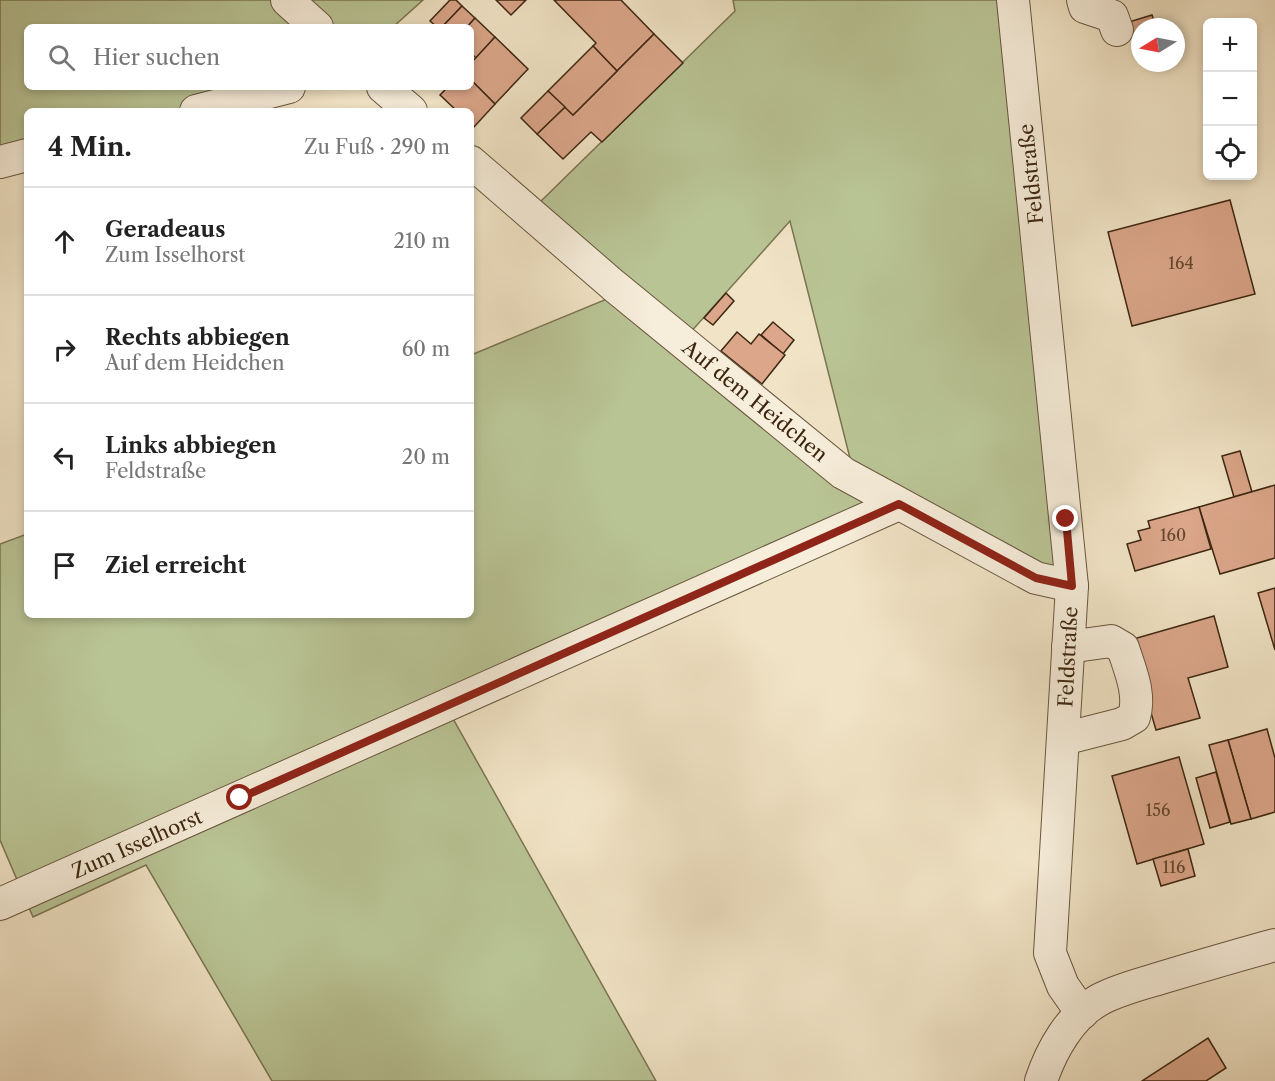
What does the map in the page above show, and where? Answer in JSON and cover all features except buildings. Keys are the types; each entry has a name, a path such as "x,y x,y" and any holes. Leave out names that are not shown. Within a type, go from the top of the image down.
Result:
{"street":[{"path":"287,0 314,24"},
{"name":"Feldstraße","path":"1013,0 1072,586 1050,953 1063,986 1082,1012"},
{"path":"1083,0 1084,7 1112,16 1117,30"},
{"path":"208,108 277,90"},
{"path":"386,90 408,108"},
{"path":"0,162 24,156"},
{"name":"Auf dem Heidchen","path":"474,165 622,292 843,473 1036,578 1072,586"},
{"name":"Zum Isselhorst","path":"0,904 899,504"},
{"path":"1063,739 1122,724 1134,717 1137,704 1133,680 1123,648 1111,641 1068,647"},
{"path":"1041,1081 1047,1061 1067,1031 1082,1012 1098,1000 1126,988 1275,945"}],"green space":[{"path":"0,0 275,0 301,24 24,24 24,90 249,90 182,108 24,108 24,150 0,157"},
{"path":"302,0 423,0 396,24 328,24"},
{"path":"733,0 1003,0 1060,570 1038,570 853,470 790,221 689,334 536,206 735,11"},
{"path":"614,296 866,495 866,508 451,715 656,1081 272,1081 146,865 33,917 0,840 0,544 24,535 24,618 474,618 474,354"}],"route":[{"path":"240,798 899,504 1036,578 1072,586 1066,519"}]}
